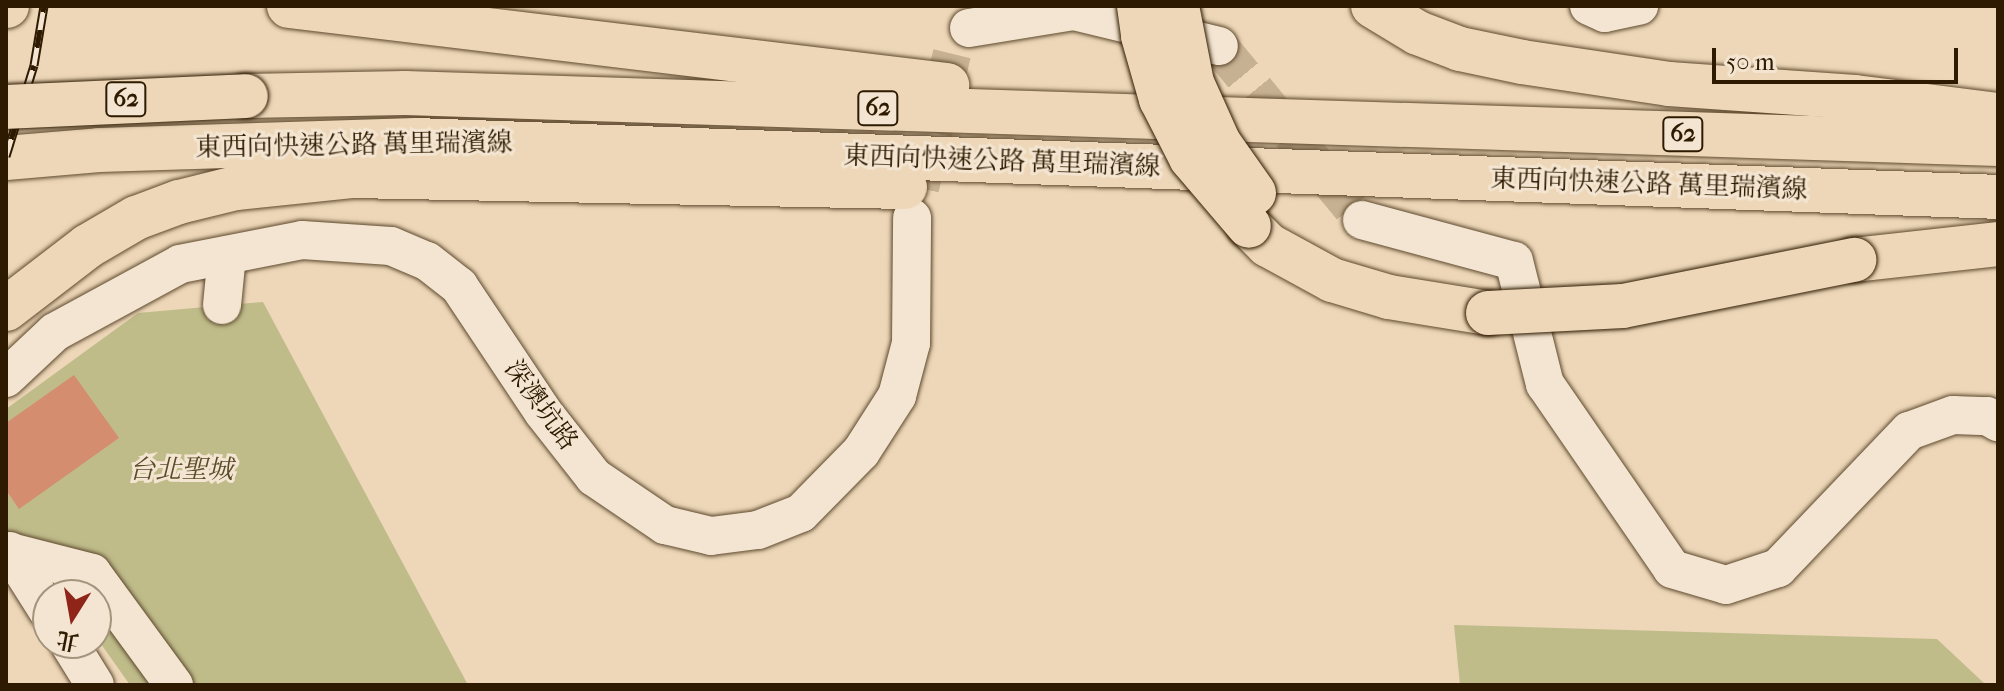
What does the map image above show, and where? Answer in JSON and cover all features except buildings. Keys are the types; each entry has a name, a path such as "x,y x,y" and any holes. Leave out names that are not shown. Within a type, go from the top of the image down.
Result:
{"highway":[{"path":"289,6 1239,120"},
{"path":"1139,6 1143,36 1161,99 1191,158 1259,220 1339,269 1468,311 1623,306 1854,260 1998,244"},
{"path":"1177,6 1192,83 1259,220"},
{"path":"1373,6 1418,33 1460,49 1522,62 1721,89 1855,97 1998,115"},
{"path":"1405,6 1448,31 1522,62"},
{"name":"東西向快速公路 萬里瑞濱線","path":"6,107 246,96 405,93 1998,144"},
{"name":"東西向快速公路 萬里瑞濱線","path":"6,158 238,166 416,140 1998,197"},
{"path":"6,309 88,246 136,218 179,202 238,166"}],"street":[{"path":"1589,6 1605,13 1639,6"},
{"path":"968,29 1074,11 1219,46"},
{"name":"深澳坑路","path":"6,378 55,332 180,264 302,240 391,246 427,261 459,286 543,412 594,477 665,525 711,536 758,530 801,513 861,452 897,396 911,343 912,218"},
{"path":"1362,220 1514,261 1545,384 1672,569 1726,585 1778,568 1909,431 1953,415 1987,416 1998,422"},
{"path":"222,305 227,255"},
{"path":"8,551 92,573 174,685"},
{"path":"8,551 32,587"},
{"path":"79,659 95,685"}],"green space":[{"name":"台北聖城","path":"263,302 468,685 130,685 112,659 112,579 56,579 27,538 6,532 6,409 138,313"},
{"path":"1454,625 1937,639 1986,685 1460,685"}],"tunnel":[{"path":"1219,46 1362,220"},
{"path":"920,188 952,54"}],"railway":[{"path":"6,156 34,65 44,6"}]}
